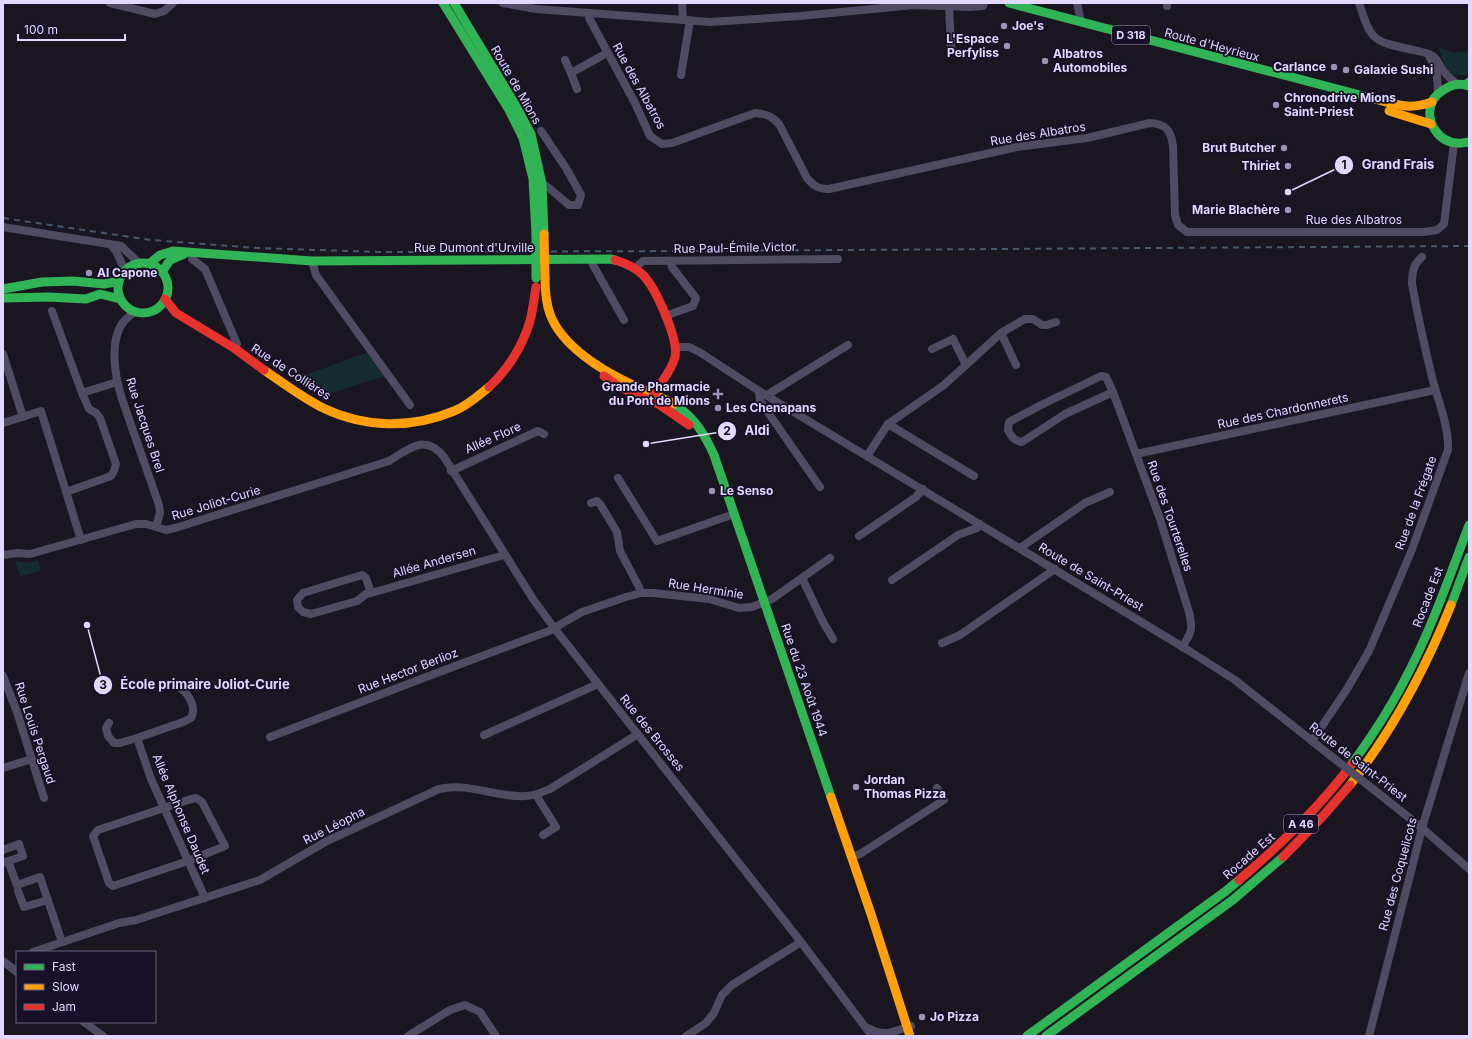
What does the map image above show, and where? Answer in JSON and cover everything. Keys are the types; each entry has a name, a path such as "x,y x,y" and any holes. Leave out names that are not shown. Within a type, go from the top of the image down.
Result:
{"main road":[{"name":"Route d'Heyrieux","path":"1009,3 1405,107 1420,106 1432,102"},
{"name":"Route de Mions","path":"452,4 520,131 529,159 533,179 540,234"},
{"name":"Route de Mions","path":"452,4 516,106 530,134 538,157 542,184 540,234"},
{"name":"Route d'Heyrieux","path":"1270,72 1364,104 1431,124"},
{"path":"1465,84 1444,88 1438,93 1432,102 1430,116 1431,124 1446,141 1454,143 1469,142"},
{"path":"539,281 540,234"},
{"name":"Rue Dumont d'Urville","path":"149,264 160,255 173,251 312,261 610,259 622,261 635,268 649,282 665,316 676,347"},
{"name":"Rue Dumont d'Urville","path":"162,272 170,260 176,256 190,253"},
{"path":"139,263 149,264 162,272 167,281 168,287 165,299 160,306 151,312 140,313 126,306 120,299 118,292 119,281 125,270 131,266 139,263"},
{"path":"3,289 42,282 73,281 104,284 119,281"},
{"name":"Rue de Collières","path":"165,299 176,313 234,348 289,387 323,408 353,420 375,424 397,425 424,421 455,411 478,396 500,377 516,353 530,321 539,281"},
{"name":"Rue du 23 Août 1944","path":"539,281 549,313 558,330 576,348 602,368 628,383 661,401 672,402 697,423 706,437 714,455 910,1029 915,1036"},
{"path":"3,298 48,297 76,299 100,294 120,299"},
{"path":"653,397 665,378 674,358 676,347"},
{"path":"661,401 665,378"},
{"name":"Rocade Est","path":"1027,1036 1226,891 1257,866 1315,810 1365,747 1385,717 1404,683 1422,646 1439,605 1469,525"},
{"name":"Rocade Est","path":"1046,1036 1234,900 1274,865 1344,793 1374,753 1413,688 1433,649 1469,557"}],"street":[{"path":"110,3 155,14 164,11 173,3"},
{"path":"503,3 589,13 726,22 914,5 977,7 983,6 984,3"},
{"path":"681,75 686,20 682,3"},
{"path":"1077,3 1081,22"},
{"path":"1359,3 1367,28 1376,40 1393,46 1428,54 1438,61 1442,70 1465,84"},
{"path":"950,5 951,46"},
{"name":"Rue des Albatros","path":"589,13 589,18 650,136 662,144 672,143 755,114 765,114 773,117 779,124 807,178 813,185 820,189 829,189 1017,147 1088,138 1150,123 1159,124 1167,128 1172,136 1174,215 1178,225 1187,232 1424,232 1437,230 1444,224 1454,143"},
{"path":"571,73 607,53"},
{"path":"1428,54 1434,64 1438,93"},
{"path":"565,60 577,89"},
{"path":"533,179 542,184 569,205 578,205 581,195 566,168 541,131"},
{"path":"3,226 121,246 139,263"},
{"path":"110,244 116,251 125,270"},
{"path":"190,253 192,259 205,269 237,344 234,348"},
{"name":"Rue de la Frégate","path":"1312,741 1347,689 1369,651 1411,552 1440,476 1448,450 1448,440 1412,284 1414,266 1416,261 1422,257"},
{"name":"Rue Paul-Émile Victor","path":"635,268 643,261 838,258"},
{"path":"591,259 624,320"},
{"path":"665,316 693,306 696,298 672,267 671,260"},
{"path":"312,261 316,274 410,405"},
{"path":"52,311 82,394 89,409 96,413 100,418 116,464 111,476 66,492"},
{"name":"Rue Jacques Brel","path":"136,312 125,320 119,333 116,345 115,367 117,382 159,504 160,513 156,526"},
{"path":"867,456 888,424 944,385 1001,333 1025,319 1033,319 1042,325 1056,322"},
{"path":"1001,333 1016,365"},
{"path":"932,349 953,339 966,365"},
{"path":"820,488 760,401 763,393 848,345"},
{"name":"Route de Saint-Priest","path":"676,347 688,347 701,353 763,393 1055,569 1234,680 1422,828 1469,869"},
{"path":"3,354 23,417"},
{"name":"Rue des Tourterelles","path":"1113,392 1065,414 1022,442 1018,442 1012,437 1008,430 1010,422 1043,404 1102,376 1106,377 1113,392 1159,516 1189,612 1191,632 1182,647"},
{"path":"82,394 117,382"},
{"name":"Rue des Chardonnerets","path":"1136,454 1436,390"},
{"path":"3,423 41,411 80,540"},
{"path":"888,424 974,476"},
{"name":"Allée Flore","path":"451,471 538,431 544,434"},
{"name":"Rue Joliot-Curie","path":"3,555 17,553 30,554 136,524 156,526 166,530 175,528 382,463 417,445 426,444 432,446"},
{"name":"Rue des Brosses","path":"432,446 438,450 504,555 555,629 801,942 872,1036"},
{"path":"618,478 657,541 734,514"},
{"path":"859,536 916,497 923,489"},
{"path":"1020,548 1085,503 1110,492"},
{"path":"591,502 597,501 600,504 617,532 620,550 641,593"},
{"path":"892,580 958,535 977,528 980,524"},
{"name":"Allée Andersen","path":"371,593 366,578 362,575 303,593 297,600 298,607 303,612 311,614 357,601 366,594 371,593 504,555"},
{"name":"Rue Herminie","path":"555,629 582,612 641,593 709,599 739,608 752,607 772,599 830,558"},
{"path":"942,642 960,635 1055,569"},
{"path":"802,578 823,622 834,638"},
{"name":"Rue Hector Berlioz","path":"270,737 555,629"},
{"name":"Rue des Coquelicots","path":"1369,1036 1422,828 1469,673"},
{"name":"Rue Louis Pergaud","path":"3,676 17,712 44,798"},
{"path":"484,735 598,684"},
{"path":"109,723 106,728 108,736 114,743 120,743 183,722 191,718 193,711 187,692 180,688"},
{"name":"Rue Léopha","path":"36,951 119,923 136,920 260,880 326,841 439,789 449,786 460,786 518,796 536,795 638,734"},
{"name":"Allée Alphonse Daudet","path":"137,738 150,779 205,898"},
{"path":"3,768 32,759"},
{"path":"851,857 860,854 944,800 937,788"},
{"path":"536,795 556,827 543,835"},
{"path":"196,798 202,802 225,846 188,861 113,886 109,883 93,836 98,830 196,798"},
{"path":"3,850 19,844 23,856 6,862 17,885 40,877 62,942"},
{"path":"18,891 24,907 48,900"},
{"path":"686,1036 706,1023 714,1013 722,995 732,985 801,942"},
{"path":"3,961 15,967"},
{"path":"408,1036 450,1010 465,1005 480,1012 496,1036"},
{"path":"85,1023 103,1036"},
{"path":"866,1027 877,1033 884,1034 910,1029"}],"green space":[{"path":"1438,47 1455,53 1469,51 1469,73 1465,75 1454,75 1446,68"},
{"path":"368,352 385,376 321,396 292,380"},
{"path":"38,560 41,571 20,576 15,561 27,563"}],"railway":[{"path":"3,218 151,240 257,248 379,252 1469,246"}],"traffic: fast":[{"path":"443,3 509,110 523,138 533,179 536,234"},
{"path":"454,3 516,106 531,134 542,184 544,234"},
{"path":"1009,3 1375,99"},
{"path":"1465,85 1469,82"},
{"path":"1469,86 1457,84 1445,89 1435,97 1430,111 1432,124 1435,130 1444,139 1450,142 1458,143 1469,142"},
{"path":"536,234 536,278"},
{"path":"149,264 160,255 173,251 312,261 615,260"},
{"path":"162,272 170,260 184,254"},
{"path":"138,263 148,263 161,270 168,283 168,288 168,293 161,306 148,313 138,313 129,309 122,302 118,293 118,283 122,274 129,267 138,263"},
{"path":"3,289 42,282 73,281 104,284 119,281"},
{"path":"3,298 48,297 86,299 100,294 120,299"},
{"path":"674,404 687,414 698,426 714,455 831,797"},
{"path":"1351,765 1385,715 1413,664 1439,605 1469,525"},
{"path":"1451,605 1469,557"},
{"path":"1046,1036 1234,899 1283,857"},
{"path":"1027,1036 1239,880"}],"traffic: slow":[{"path":"1375,99 1404,106 1417,106 1432,102"},
{"path":"1389,111 1431,124"},
{"path":"544,234 545,278"},
{"path":"545,278 546,296 550,314 555,325 572,346 595,364 618,378 674,404"},
{"path":"264,370 301,395 323,408 339,415 388,424 421,421 438,417 459,409 489,387"},
{"path":"1350,785 1380,743 1407,699 1430,653 1451,605"},
{"path":"831,797 871,914 910,1036"}],"traffic: jam":[{"path":"615,260 626,264 643,275 654,290 670,326 675,349 675,357 667,374 651,400"},
{"path":"489,387 502,373 519,348 531,317 536,287"},
{"path":"165,299 176,313 234,348 264,370"},
{"path":"604,376 619,387 660,405 689,425"},
{"path":"1239,880 1298,826 1326,796 1351,765"},
{"path":"1283,857 1322,817 1350,785"}],"place":[{"name":"Joe's","path":"1004,26"},
{"name":"L'Espace Perfyliss","path":"1007,46"},
{"name":"Albatros Automobiles","path":"1045,61"},
{"name":"Carlance","path":"1334,67"},
{"name":"Galaxie Sushi","path":"1346,70"},
{"name":"Chronodrive Mions Saint-Priest","path":"1276,105"},
{"name":"Brut Butcher","path":"1284,148"},
{"name":"Thiriet","path":"1288,166"},
{"name":"Grand Frais","path":"1288,192"},
{"name":"Marie Blachère","path":"1288,210"},
{"name":"Al Capone","path":"89,273"},
{"name":"Grande Pharmacie du Pont de Mions","path":"718,394"},
{"name":"Les Chenapans","path":"718,408"},
{"name":"Aldi","path":"646,444"},
{"name":"Le Senso","path":"712,491"},
{"name":"École primaire Joliot-Curie","path":"87,625"},
{"name":"Jordan Thomas Pizza","path":"856,787"},
{"name":"Jo Pizza","path":"922,1017"}]}
